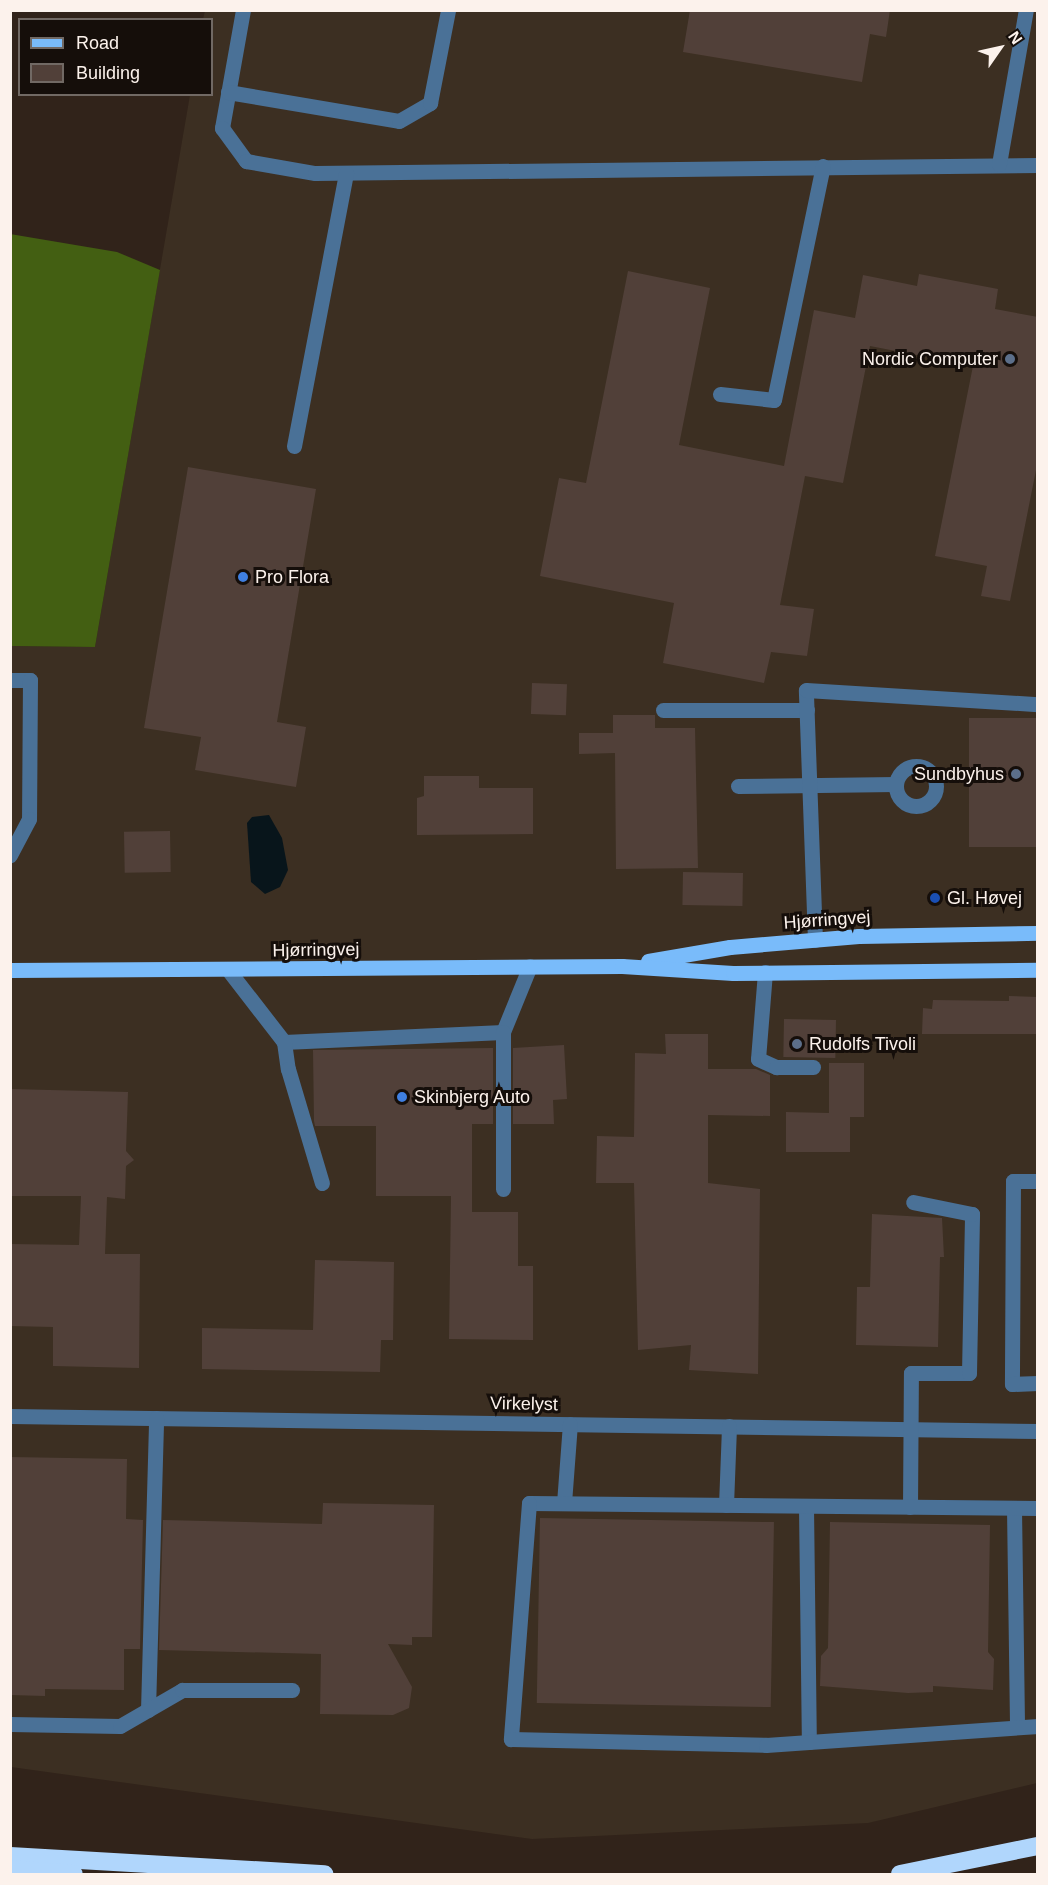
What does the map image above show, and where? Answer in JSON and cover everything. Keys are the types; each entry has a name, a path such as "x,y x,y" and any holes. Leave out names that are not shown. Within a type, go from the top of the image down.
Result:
{"highway":[{"path":"900,1875 1038,1846"},
{"path":"10,1856 324,1875"},
{"path":"10,1869 74,1875"}],"main road":[{"name":"Hjørringvej","path":"622,966 730,947 815,940 1038,933"},
{"name":"Hjørringvej","path":"10,970 229,971 622,966 765,972 1038,970"}],"street":[{"path":"243,10 222,128 246,161 315,173 1038,165"},
{"path":"228,92 399,121 430,103 448,10"},
{"path":"999,164 1026,10"},
{"path":"720,394 774,400 823,166"},
{"path":"294,446 346,173"},
{"path":"10,680 30,680 29,819 10,855"},
{"path":"815,940 806,690 1038,704"},
{"path":"663,710 807,711"},
{"path":"738,786 896,784"},
{"path":"503,1189 503,1032 530,966"},
{"path":"229,971 285,1042 288,1070 322,1183"},
{"path":"765,972 758,1059 776,1067 813,1067"},
{"path":"285,1042 503,1032"},
{"path":"1038,1181 1013,1181 1012,1384 1038,1383"},
{"path":"910,1507 911,1373 969,1373 972,1214 913,1202"},
{"name":"Virkelyst","path":"10,1416 1038,1431"},
{"path":"148,1710 156,1418"},
{"path":"564,1503 570,1424"},
{"path":"726,1505 729,1426"},
{"path":"1038,1508 529,1503 511,1739 809,1742 1038,1726"},
{"path":"806,1506 809,1742"},
{"path":"1014,1508 1017,1727"},
{"path":"10,1724 120,1726 182,1690 292,1690"}],"shaded area":[{"path":"205,11 1037,11 1037,1783 868,1823 532,1839 11,1767 11,646 95,647 190,96 213,96 213,18 203,18"},
{"path":"269,815 282,838 288,870 280,887 265,894 251,882 247,823 252,817"}],"green space":[{"path":"10,234 117,252 160,270 95,647 11,646"}],"building":[{"path":"690,10 890,10 886,37 870,34 862,82 683,52"},
{"path":"628,271 710,288 679,445 784,466 814,310 855,318 863,275 917,286 919,274 998,289 995,309 1038,317 1038,460 1010,601 981,596 987,566 935,556 973,366 870,346 843,483 805,476 780,605 814,609 807,656 771,652 764,683 663,663 674,603 540,576 559,478 586,483"},
{"path":"188,467 316,489 277,722 306,727 296,787 195,770 201,737 144,728"},
{"path":"532,683 567,684 566,715 531,714"},
{"path":"613,715 655,715 655,728 695,728 698,868 616,869 615,753 579,754 579,733 613,733"},
{"name":"Sundbyhus","path":"969,718 1038,718 1038,847 969,847"},
{"path":"424,776 479,776 479,788 533,788 533,834 417,835 417,798 424,796"},
{"path":"170,831 171,872 125,873 124,832"},
{"path":"683,872 743,873 742,906 682,905"},
{"path":"1009,996 1038,997 1038,1034 922,1034 923,1008 932,1009 933,1000 1009,1001"},
{"path":"784,1019 836,1020 835,1058 783,1057"},
{"path":"665,1034 708,1034 708,1069 756,1069 770,1075 770,1116 708,1115 708,1183 760,1189 758,1374 689,1370 691,1345 638,1350 634,1183 596,1183 597,1136 634,1137 635,1053 666,1054"},
{"path":"564,1045 567,1099 553,1100 554,1124 513,1124 513,1048"},
{"name":"Skinbjerg Auto","path":"493,1048 493,1124 472,1124 472,1212 518,1212 518,1266 533,1266 533,1340 449,1339 451,1196 376,1196 376,1126 315,1126 314,1121 313,1050"},
{"path":"829,1063 864,1063 864,1117 850,1117 850,1152 786,1152 786,1112 829,1113"},
{"path":"10,1089 128,1092 126,1151 134,1160 126,1166 125,1199 107,1197 105,1254 140,1254 139,1368 53,1366 53,1327 10,1326 10,1244 79,1245 81,1196 10,1196"},
{"path":"872,1214 942,1218 944,1257 940,1257 938,1347 856,1345 857,1287 870,1287"},
{"path":"315,1260 394,1262 393,1340 381,1340 380,1372 202,1369 202,1328 313,1330"},
{"path":"10,1457 127,1459 126,1519 143,1520 140,1649 124,1649 124,1690 45,1689 45,1696 10,1695"},
{"path":"323,1503 434,1505 432,1637 412,1637 412,1645 388,1644 412,1687 409,1708 393,1715 320,1714 321,1654 159,1650 163,1520 322,1524"},
{"path":"540,1518 774,1522 771,1707 537,1703"},
{"path":"830,1522 990,1525 988,1652 994,1659 993,1690 933,1686 933,1692 908,1693 820,1686 821,1656 828,1648"}],"place":[{"name":"Nordic Computer","path":"1010,359"},
{"name":"Pro Flora","path":"243,577"},
{"name":"Sundbyhus","path":"1016,774"},
{"name":"Gl. Høvej","path":"935,898"},
{"name":"Rudolfs Tivoli","path":"797,1044"},
{"name":"Skinbjerg Auto","path":"402,1097"}]}
